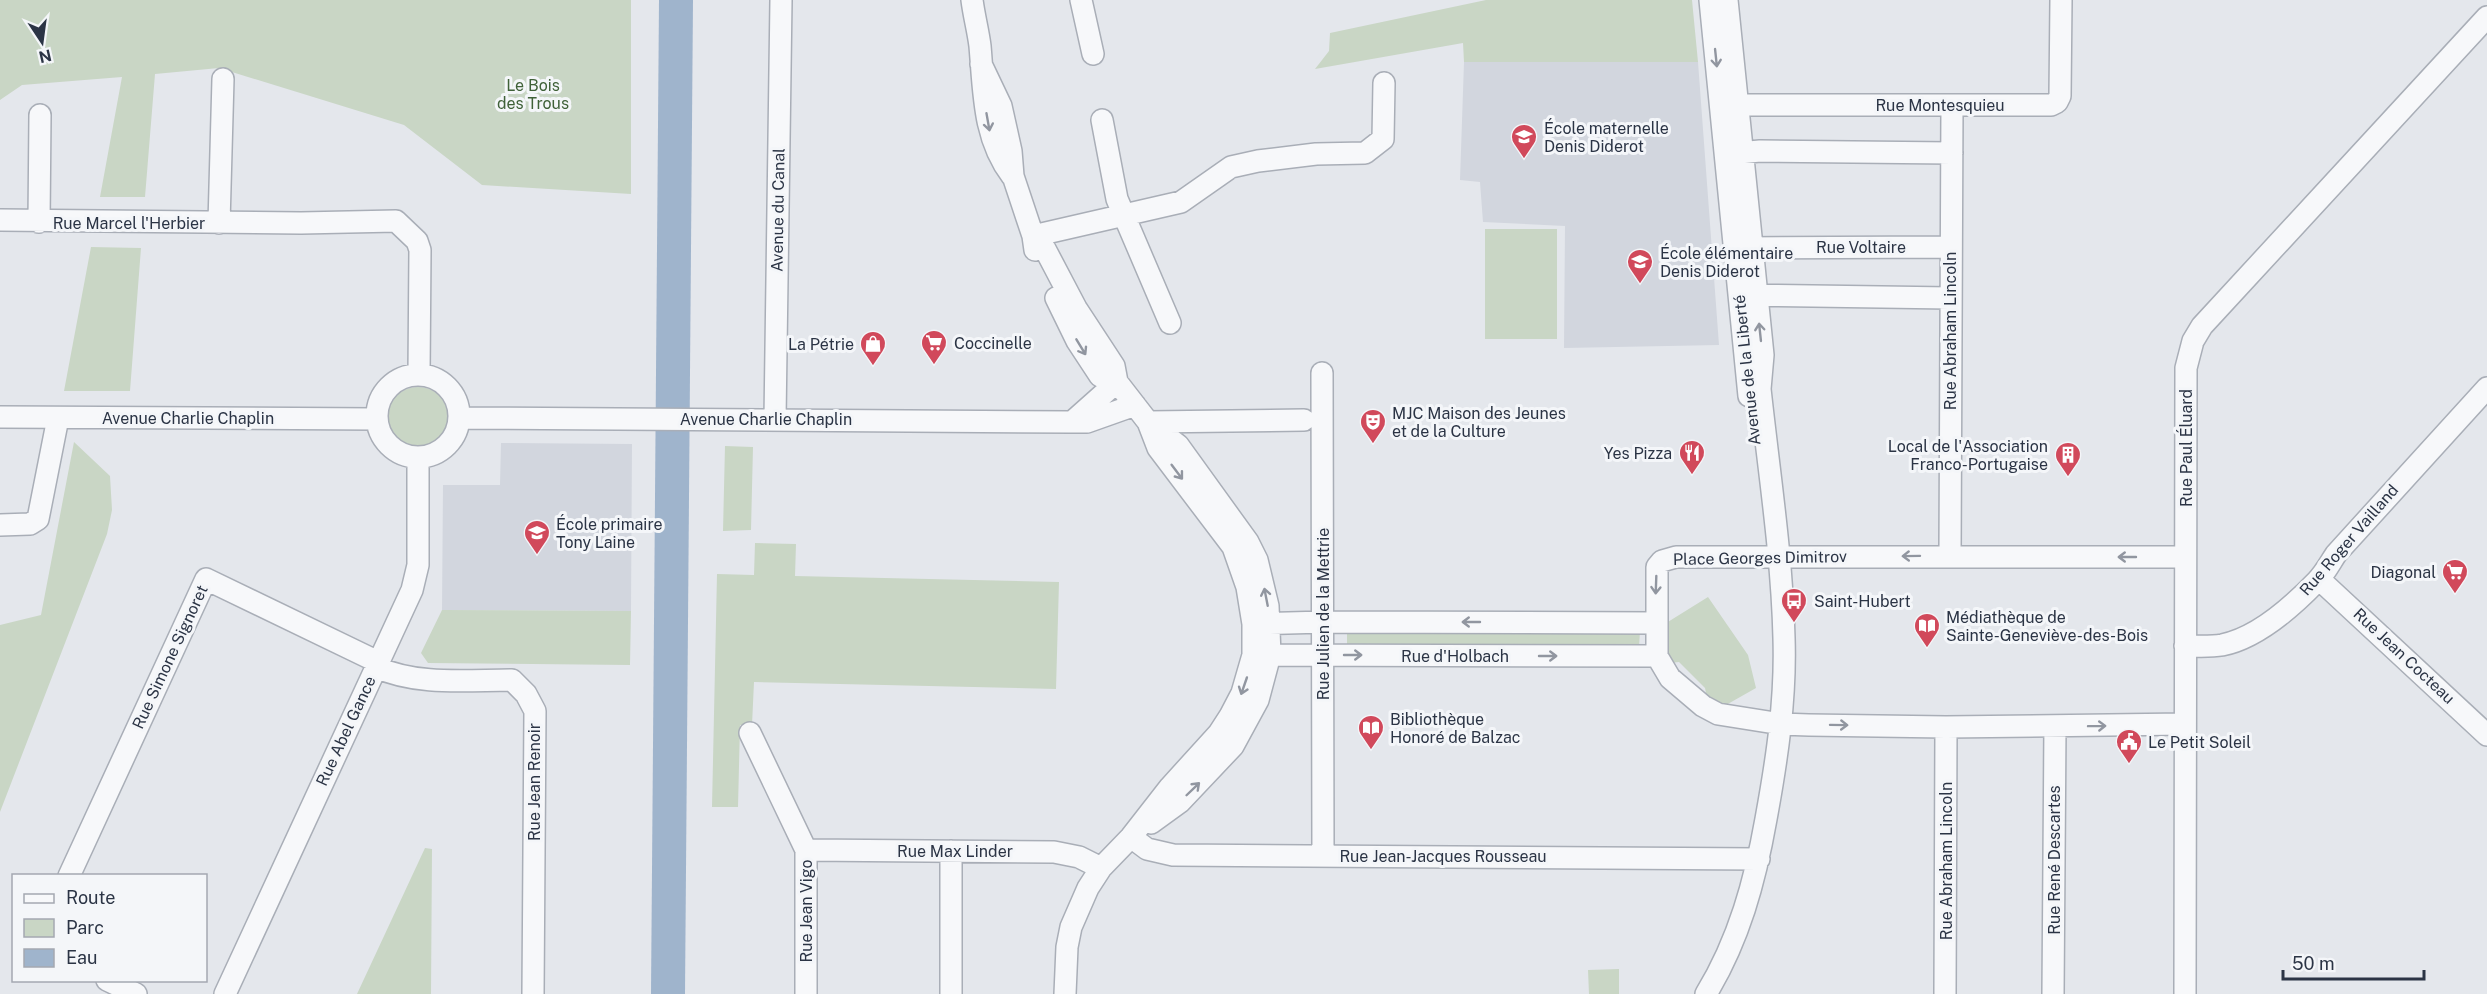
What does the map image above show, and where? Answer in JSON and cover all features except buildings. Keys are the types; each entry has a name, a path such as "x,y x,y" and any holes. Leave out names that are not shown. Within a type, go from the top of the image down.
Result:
{"street":[{"name":"Avenue du Canal","path":"775,419 781,0"},
{"path":"972,0 981,64 1001,106 1011,151 1013,176 1033,236 1045,249 1076,308 1114,366 1117,382 1148,422 1178,445 1248,542 1263,581 1261,655 1219,733 1170,787 1131,837 1101,868 1088,888 1071,927 1065,965 1065,994"},
{"path":"976,21 982,0"},
{"path":"1081,0 1093,54"},
{"name":"Avenue de la Liberté","path":"1706,994 1720,970 1738,928 1781,724 1785,639 1779,558 1758,423 1754,373 1763,355 1748,295 1729,105 1710,0"},
{"name":"Avenue de la Liberté","path":"1727,0 1729,105"},
{"name":"Rue Montesquieu","path":"1729,105 2051,105 2057,102 2060,96 2061,0"},
{"name":"Rue Paul Éluard","path":"2186,994 2186,368 2193,341 2209,319 2487,17"},
{"name":"Rue Marcel l'Herbier","path":"219,223 223,79"},
{"path":"1033,236 1180,201 1231,167 1258,160 1316,154 1365,153 1383,139 1384,83"},
{"name":"Rue Abraham Lincoln","path":"1950,556 1952,106"},
{"name":"Rue Marcel l'Herbier","path":"39,222 40,115"},
{"path":"1102,120 1123,216 1170,323"},
{"path":"1734,154 1952,153"},
{"name":"Rue Marcel l'Herbier","path":"0,220 219,223 396,221 417,241 420,250 419,374"},
{"name":"Rue Voltaire","path":"1743,248 1950,247"},
{"path":"1748,295 1950,298"},
{"name":"Rue Julien de la Mettrie","path":"1322,373 1323,855"},
{"path":"419,374 443,383 455,399 459,418 456,430 442,449 418,457 394,450 385,442 376,419 383,393 393,382 419,374"},
{"path":"1072,422 1117,382"},
{"name":"Rue Roger Vailland","path":"2185,646 2222,645 2257,630 2287,609 2319,579 2336,554 2487,388"},
{"name":"Avenue Charlie Chaplin","path":"459,418 1088,422 1135,405"},
{"name":"Avenue Charlie Chaplin","path":"0,417 376,419"},
{"path":"0,525 30,524 38,519 58,418"},
{"path":"1148,422 1304,420"},
{"name":"Rue Abel Gance","path":"225,994 412,590 418,565 418,457"},
{"name":"Place Georges Dimitrov","path":"1657,656 1655,623 1657,567 1662,561 1676,557 2185,557"},
{"name":"Rue Simone Signoret","path":"70,874 206,579 377,665"},
{"name":"Rue Jean Cocteau","path":"2319,579 2487,735"},
{"name":"Rue d'Holbach","path":"1261,624 1324,622 1655,623"},
{"name":"Rue d'Holbach","path":"1261,655 1657,656"},
{"path":"1657,656 1670,678 1710,710 1733,718 1781,724 1946,727 2185,724"},
{"name":"Rue Jean Renoir","path":"377,665 394,675 415,679 512,680 526,694 535,711 533,994"},
{"name":"Rue René Descartes","path":"2053,994 2055,726"},
{"name":"Rue Abraham Lincoln","path":"1945,994 1946,727"},
{"name":"Rue Jean Vigo","path":"750,733 806,850 806,994"},
{"name":"Rue Jean-Jacques Rousseau","path":"1131,837 1147,849 1173,855 1752,858"},
{"name":"Rue Max Linder","path":"806,850 1054,852 1079,857 1101,868"},
{"path":"951,851 951,994"},
{"name":"Avenue de la Liberté","path":"1692,994 1709,965 1730,919 1752,858"},
{"path":"109,982 136,994"}],"shaded area":[{"path":"1464,62 1698,62 1719,345 1564,348 1565,226 1483,222 1480,182 1460,180"},
{"name":"École primaire Tony Laine","path":"501,443 632,444 631,611 442,610 443,485 500,485"}],"green space":[{"name":"Le Bois des Trous","path":"0,0 631,0 631,194 482,185 404,125 219,68 155,74 145,197 100,197 122,77 22,85 0,100"},
{"path":"1486,0 1692,0 1698,62 1464,62 1463,43 1315,69 1329,51 1330,33"},
{"path":"1485,229 1557,229 1557,339 1485,339"},
{"path":"91,247 141,248 130,391 64,391"},
{"path":"418,387 430,389 440,396 447,406 449,418 447,430 440,440 430,447 418,449 406,447 396,440 389,430 387,418 389,406 396,396 406,389"},
{"path":"74,442 110,476 112,510 107,534 0,812 0,625 41,615"},
{"path":"725,446 753,447 751,530 723,531"},
{"path":"755,543 796,544 795,576 1059,582 1056,689 754,682 752,725 740,725 738,807 712,807 717,574 754,575"},
{"path":"1708,597 1748,655 1756,688 1726,705 1707,698 1705,688 1679,662 1670,663 1663,625"},
{"path":"442,610 631,611 630,665 428,663 421,653"},
{"path":"1347,630 1640,631 1639,647 1347,647"},
{"path":"425,848 432,849 431,994 357,994"},
{"path":"1619,969 1619,994 1589,994 1588,970"}],"water":[{"path":"659,0 693,0 685,994 651,994"}],"place":[{"name":"École maternelle Denis Diderot","path":"1524,160"},
{"name":"École élémentaire Denis Diderot","path":"1640,285"},
{"name":"Coccinelle","path":"934,366"},
{"name":"La Pétrie","path":"873,367"},
{"name":"MJC Maison des Jeunes et de la Culture","path":"1373,445"},
{"name":"Yes Pizza","path":"1692,476"},
{"name":"Local de l'Association Franco-Portugaise","path":"2068,478"},
{"name":"École primaire Tony Laine","path":"537,556"},
{"name":"Diagonal","path":"2455,595"},
{"name":"Saint-Hubert","path":"1794,624"},
{"name":"Médiathèque de Sainte-Geneviève-des-Bois","path":"1927,649"},
{"name":"Bibliothèque Honoré de Balzac","path":"1371,751"},
{"name":"Le Petit Soleil","path":"2129,765"}]}
